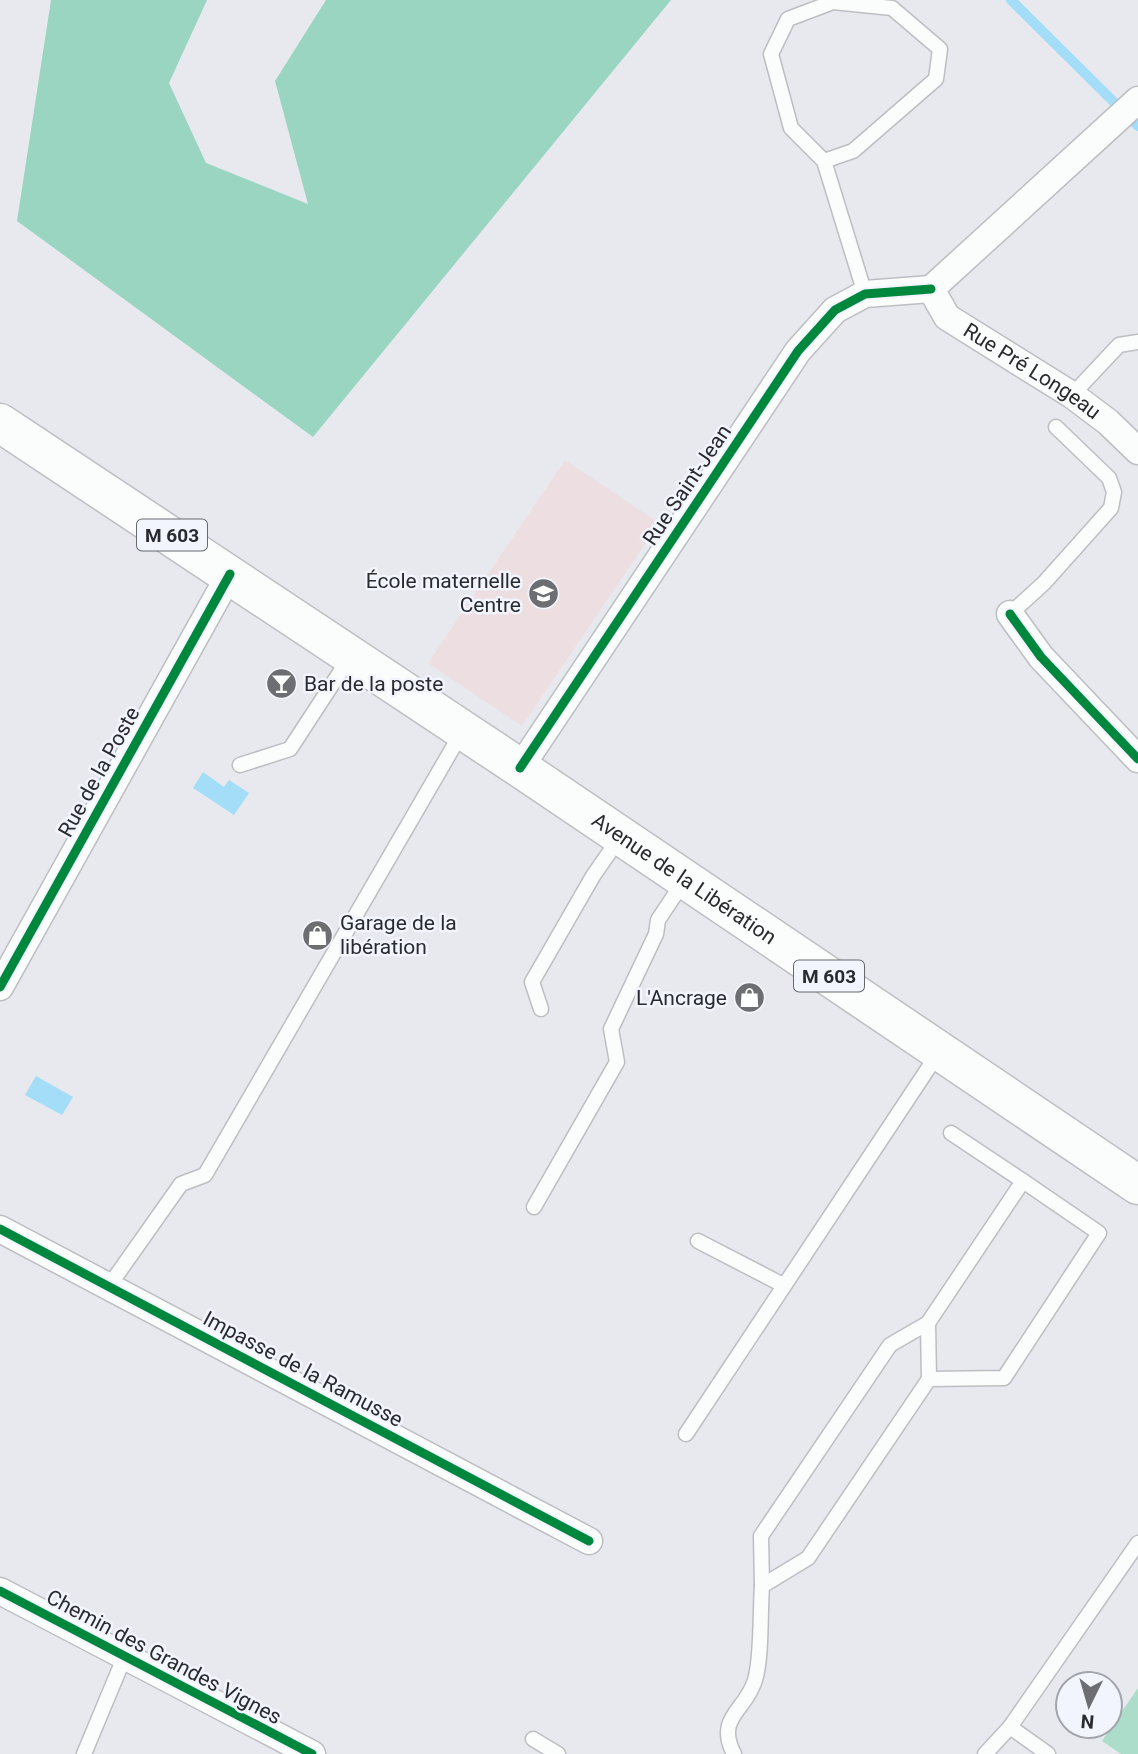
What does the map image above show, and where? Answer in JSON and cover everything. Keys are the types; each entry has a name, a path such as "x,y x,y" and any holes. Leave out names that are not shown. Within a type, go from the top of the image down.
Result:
{"main road":[{"name":"M 603","path":"0,423 230,574"},
{"name":"Avenue de la Libération","path":"230,574 1138,1185"}],"street":[{"path":"931,289 1138,100"},
{"name":"Rue Saint-Jean","path":"520,768 798,351 835,310 865,294 931,289"},
{"name":"Rue Pré Longeau","path":"931,289 947,317 1072,395 1108,422 1138,452"},
{"name":"Rue de la Poste","path":"0,987 230,574"},
{"path":"1010,614 1041,657 1138,760"},
{"name":"Impasse de la Ramusse","path":"0,1229 589,1541"},
{"name":"Chemin des Grandes Vignes","path":"0,1591 312,1754"}],"lane":[{"path":"824,162 853,151 936,79 940,49 892,8 833,2 788,19 771,54 790,128 824,162 865,294"},
{"path":"1072,395 1119,345 1138,342"},
{"path":"1010,614 1044,583 1111,508 1114,492 1109,478 1056,426"},
{"path":"240,765 290,749 351,655"},
{"path":"109,1286 181,1184 205,1175 463,730"},
{"path":"541,1009 532,982 593,876 621,836"},
{"path":"534,1207 617,1062 611,1029 656,934 658,920 685,879"},
{"path":"686,1434 940,1051"},
{"path":"929,1379 1004,1378 1099,1233 951,1133"},
{"path":"734,1754 728,1741 728,1723 755,1681 762,1586 761,1536 890,1345 928,1323 1023,1181"},
{"path":"698,1241 783,1285"},
{"path":"762,1586 808,1558 929,1379 928,1323"},
{"path":"985,1754 1010,1727 1138,1543"},
{"path":"84,1754 124,1658"},
{"path":"1010,1727 1048,1754"},
{"path":"533,1739 558,1754"}],"shaded area":[{"name":"École maternelle Centre","path":"565,460 659,523 522,726 428,663"}],"green space":[{"path":"51,0 207,0 169,83 206,163 308,204 275,81 326,0 671,0 313,437 17,221"},
{"path":"1138,1688 1138,1754 1121,1754 1102,1741 1124,1740 1124,1709"}],"water":[{"path":"203,772 224,787 229,780 249,793 234,815 193,788"},
{"path":"36,1076 73,1097 62,1115 25,1095"}],"waterway":[{"path":"1011,0 1138,126"}],"cycle path":[{"path":"520,768 798,351 835,310 865,294 931,289"},
{"path":"0,987 230,574"},
{"path":"1010,614 1041,657 1138,759"},
{"path":"0,1229 589,1541"},
{"path":"0,1591 312,1754"}],"place":[{"name":"École maternelle Centre","path":"544,593"},
{"name":"Bar de la poste","path":"281,684"},
{"name":"Garage de la libération","path":"317,935"},
{"name":"L'Ancrage","path":"750,998"}]}
